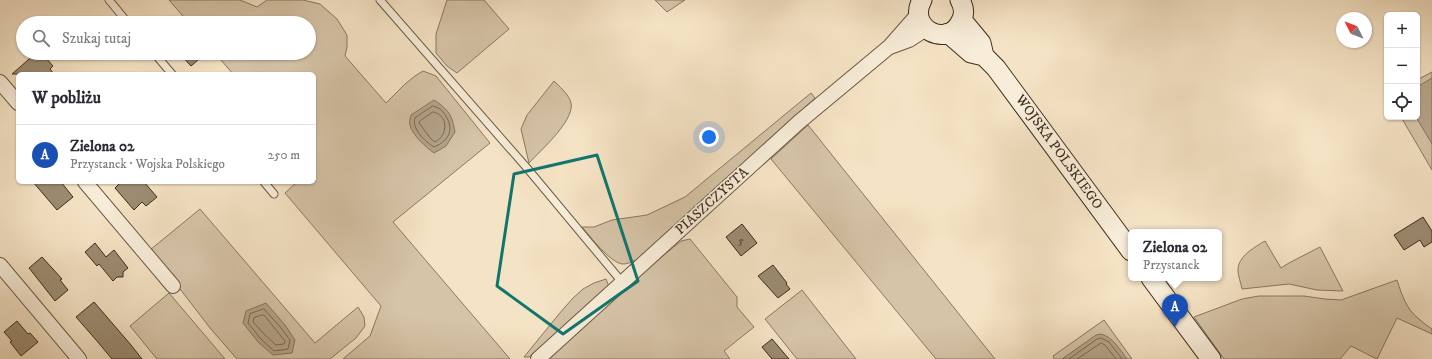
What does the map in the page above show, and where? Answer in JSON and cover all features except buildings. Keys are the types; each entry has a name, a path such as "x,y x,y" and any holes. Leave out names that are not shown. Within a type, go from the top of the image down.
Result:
{"street":[{"path":"922,14 932,33 938,35 959,11"},
{"name":"WOJSKA POLSKIEGO","path":"959,11 971,53 984,56 1008,83 1128,247"},
{"name":"PIASZCZYSTA","path":"538,359 805,117 889,47 902,31 922,14"},
{"path":"0,82 16,101"},
{"path":"87,184 173,286"},
{"path":"0,265 79,359"},
{"path":"1153,281 1210,359"}],"lane":[{"path":"109,0 122,16"},
{"path":"380,0 522,162 622,282"},
{"path":"160,60 170,72"},
{"path":"266,184 274,194"}],"highlighted area":[{"path":"597,155 638,281 563,334 497,286 514,174"}],"shaded area":[{"path":"169,0 240,0 257,7 267,0 303,0 320,4 337,19 347,35 345,56 386,103 405,84 423,71 436,76 490,143 393,222 510,359 343,359 370,336 381,306 285,193 295,184 316,184 316,72 231,72 221,60 316,60 316,16 183,16"},
{"path":"447,0 484,0 509,29 457,73 447,66 436,53 436,34"},
{"path":"655,0 685,0 667,12"},
{"path":"1432,72 1432,170 1403,120 1420,120 1420,78"},
{"path":"554,81 569,97 571,107 569,115 557,133 529,163 521,129 527,115"},
{"path":"811,93 815,98 643,256 628,263 618,263 601,249 582,227 594,227 612,220 647,215 685,197"},
{"path":"808,125 995,359 936,359 771,159"},
{"path":"200,209 315,343 358,307 364,317 365,326 356,338 330,359 237,359 210,328 150,250"},
{"path":"690,239 737,297 737,307 754,327 724,351 730,359 548,359 652,265 681,241"},
{"path":"1265,241 1281,268 1320,247 1343,291 1317,290 1289,284 1242,289 1238,275 1241,260 1248,252"},
{"path":"606,279 609,287 606,291 529,357 524,357 573,298 583,289"},
{"path":"1397,280 1411,311 1432,329 1432,334 1397,318 1377,359 1351,346 1340,359 1224,359 1194,317 1242,299 1259,296 1304,296 1341,300"},
{"path":"802,290 856,359 797,359 765,319"},
{"path":"169,293 225,359 157,359 130,326"},
{"path":"1104,320 1132,359 1054,359 1053,356"}],"water":[{"path":"1432,78 1432,144 1418,120 1420,120 1420,85"},
{"path":"434,100 449,113 453,121 455,132 446,146 434,153 416,137 411,129 410,123 411,115"},
{"path":"266,303 285,325 295,340 292,353 273,355 258,342 243,323 246,311"},
{"path":"1101,334 1113,341 1127,359 1062,359 1096,335"}],"place":[{"name":"Zielona 02","path":"1175,327"}]}
